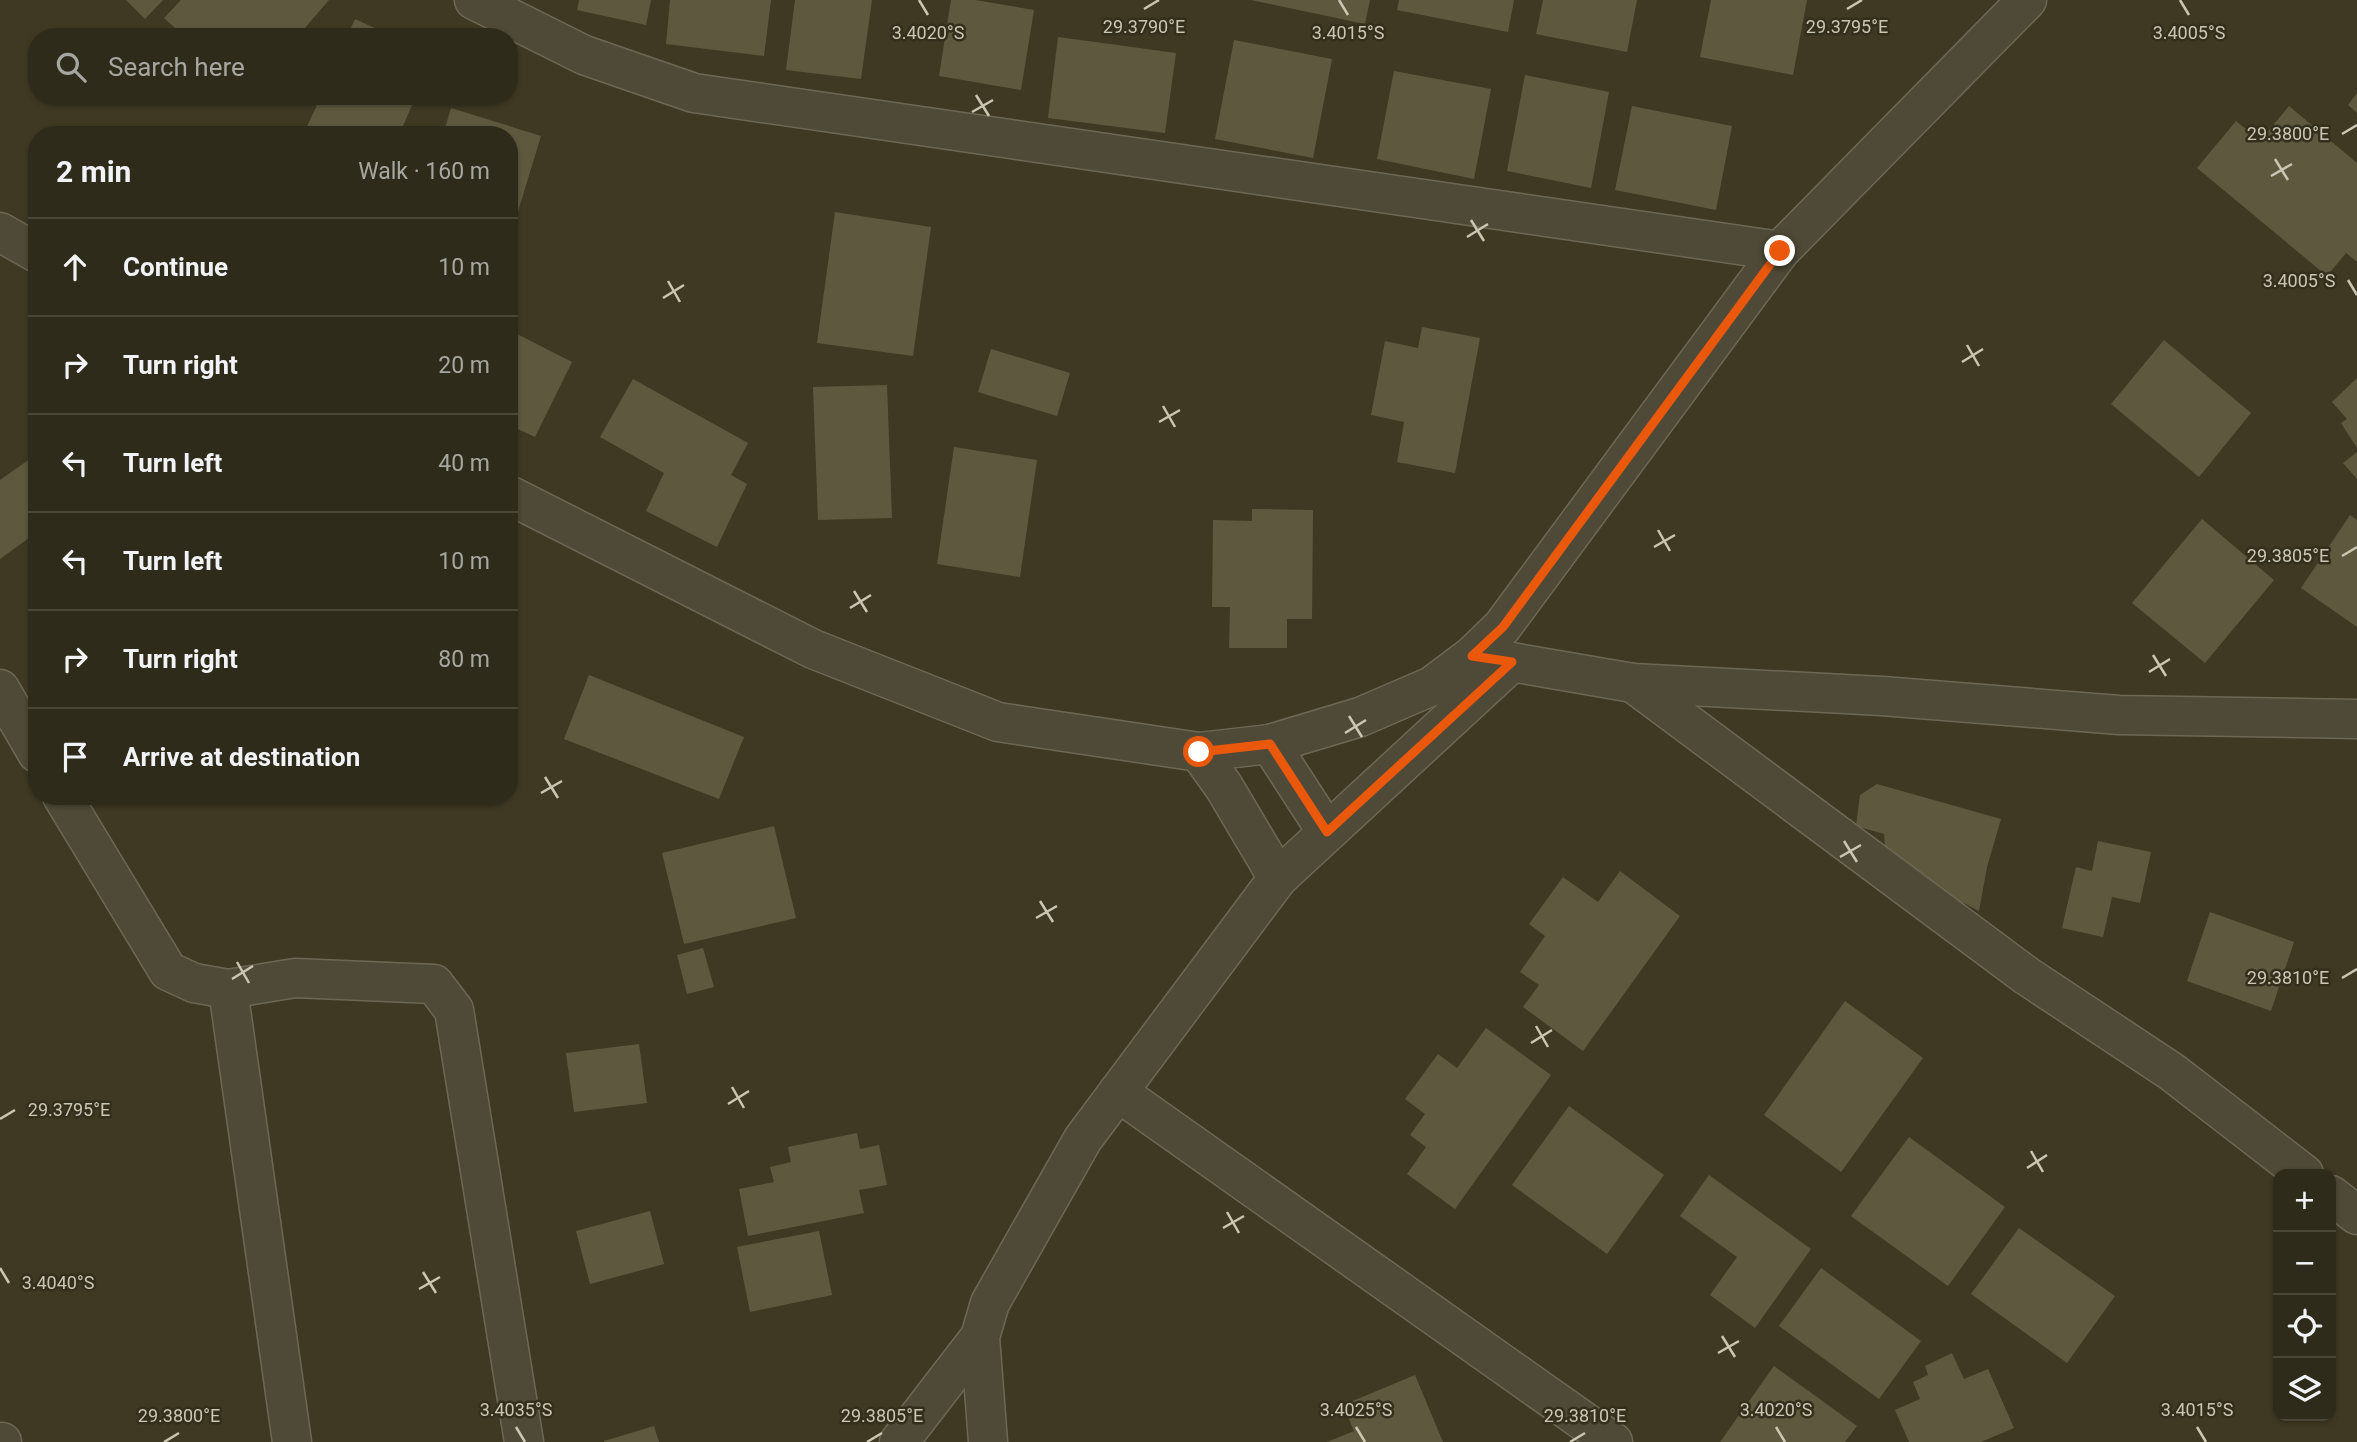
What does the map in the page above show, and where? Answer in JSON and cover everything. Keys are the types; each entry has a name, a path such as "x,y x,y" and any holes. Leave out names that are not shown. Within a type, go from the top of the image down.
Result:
{"street":[{"path":"474,0 584,55 694,93 1780,251"},
{"path":"518,500 813,649 998,722 1199,752 1270,744 1360,717 1432,686 1472,656 1503,627 1780,251 2027,0"},
{"path":"0,232 28,248"},
{"path":"1472,656 1633,683 1882,696 2119,715 2357,719"},
{"path":"988,1442 980,1337 990,1303 1083,1139 1278,877 1512,662"},
{"path":"1633,683 2027,976 2172,1072 2298,1169"},
{"path":"0,689 28,737"},
{"path":"1270,744 1327,832"},
{"path":"1199,752 1224,787 1278,877"},
{"path":"67,805 168,971 194,983 228,989 295,978 434,984 454,1010 524,1442"},
{"path":"228,989 292,1442"},
{"path":"1118,1092 1613,1442"},
{"path":"2336,1199 2357,1215"},
{"path":"899,1442 980,1337"}],"building":[{"path":"126,0 163,0 145,19"},
{"path":"181,0 329,0 305,28 175,28 164,18"},
{"path":"579,0 651,0 646,25 577,10"},
{"path":"670,0 771,0 764,56 666,44"},
{"path":"795,0 872,0 861,79 786,70"},
{"path":"951,0 975,0 1034,10 1021,90 939,76"},
{"path":"1251,0 1370,0 1365,24"},
{"path":"1399,0 1514,0 1508,32 1397,10"},
{"path":"1543,0 1637,0 1627,52 1536,34"},
{"path":"1711,0 1807,0 1793,75 1700,57"},
{"path":"355,19 374,28 351,28"},
{"path":"1058,37 1176,53 1165,133 1048,118"},
{"path":"1234,40 1332,59 1313,158 1215,139"},
{"path":"1394,71 1491,89 1474,179 1377,159"},
{"path":"1525,75 1609,92 1591,188 1507,171"},
{"path":"2357,93 2357,113 2348,105"},
{"path":"317,105 412,105 403,126 307,126"},
{"path":"1632,106 1732,126 1716,210 1615,190"},
{"path":"2289,106 2357,163 2357,262 2346,253 2327,276 2197,168 2236,121 2260,141"},
{"path":"451,108 509,126 446,126"},
{"path":"518,129 541,136 518,211"},
{"path":"835,212 931,227 913,356 817,343"},
{"path":"1422,327 1480,338 1455,473 1397,462 1404,422 1371,415 1385,341 1418,348"},
{"path":"518,335 572,362 535,437 518,429"},
{"path":"2164,340 2251,413 2199,477 2111,404"},
{"path":"991,349 1070,373 1057,416 978,392"},
{"path":"2357,378 2357,448 2341,423 2347,419 2332,402"},
{"path":"633,379 748,443 731,475 747,484 717,547 646,511 664,473 600,437"},
{"path":"887,385 892,518 818,520 813,387"},
{"path":"954,447 1037,460 1020,577 937,564"},
{"path":"2357,452 2357,479 2343,463"},
{"path":"28,460 28,539 0,559 0,480"},
{"path":"1252,509 1313,510 1312,619 1287,619 1287,648 1229,648 1230,607 1212,607 1213,520 1252,521"},
{"path":"2350,515 2357,520 2357,627 2301,588"},
{"path":"2202,519 2274,580 2205,663 2132,603"},
{"path":"589,675 744,737 719,799 564,739"},
{"path":"1877,784 2001,819 1987,867 1979,911 1886,862 1884,834 1856,826 1860,795"},
{"path":"774,826 796,918 684,944 662,853"},
{"path":"2098,841 2151,852 2140,903 2112,897 2103,937 2062,928 2076,867 2092,871"},
{"path":"1620,871 1680,916 1583,1051 1523,1007 1539,985 1520,972 1545,936 1529,924 1563,877 1598,902"},
{"path":"2210,912 2294,942 2271,1011 2187,981"},
{"path":"703,948 714,987 687,994 677,955"},
{"path":"1845,1001 1923,1058 1841,1172 1764,1115"},
{"path":"1486,1028 1551,1075 1455,1209 1407,1174 1426,1147 1410,1135 1425,1114 1405,1099 1438,1054 1457,1068"},
{"path":"639,1044 647,1103 574,1112 566,1053"},
{"path":"1569,1106 1664,1175 1607,1254 1512,1185"},
{"path":"857,1133 860,1149 879,1145 887,1185 859,1190 864,1213 748,1236 739,1189 774,1182 770,1167 791,1162 788,1147"},
{"path":"1909,1137 2005,1207 1948,1286 1851,1216"},
{"path":"1709,1175 1811,1249 1755,1328 1710,1295 1737,1257 1680,1216"},
{"path":"650,1211 664,1264 590,1284 576,1231"},
{"path":"2019,1228 2115,1296 2067,1363 1971,1294"},
{"path":"819,1231 832,1295 750,1312 737,1247"},
{"path":"1821,1268 1921,1341 1879,1399 1779,1326"},
{"path":"1952,1353 1964,1379 1988,1369 2014,1428 1981,1442 1909,1442 1895,1410 1920,1399 1913,1382 1928,1375 1925,1366"},
{"path":"1774,1366 1857,1426 1845,1442 1720,1442"},
{"path":"1415,1375 1443,1442 1327,1442 1354,1431 1343,1405"},
{"path":"654,1426 659,1442 604,1442 604,1441"}],"route":[{"path":"1199,752 1270,744 1327,832 1512,662 1472,656 1503,627 1780,251"}]}
